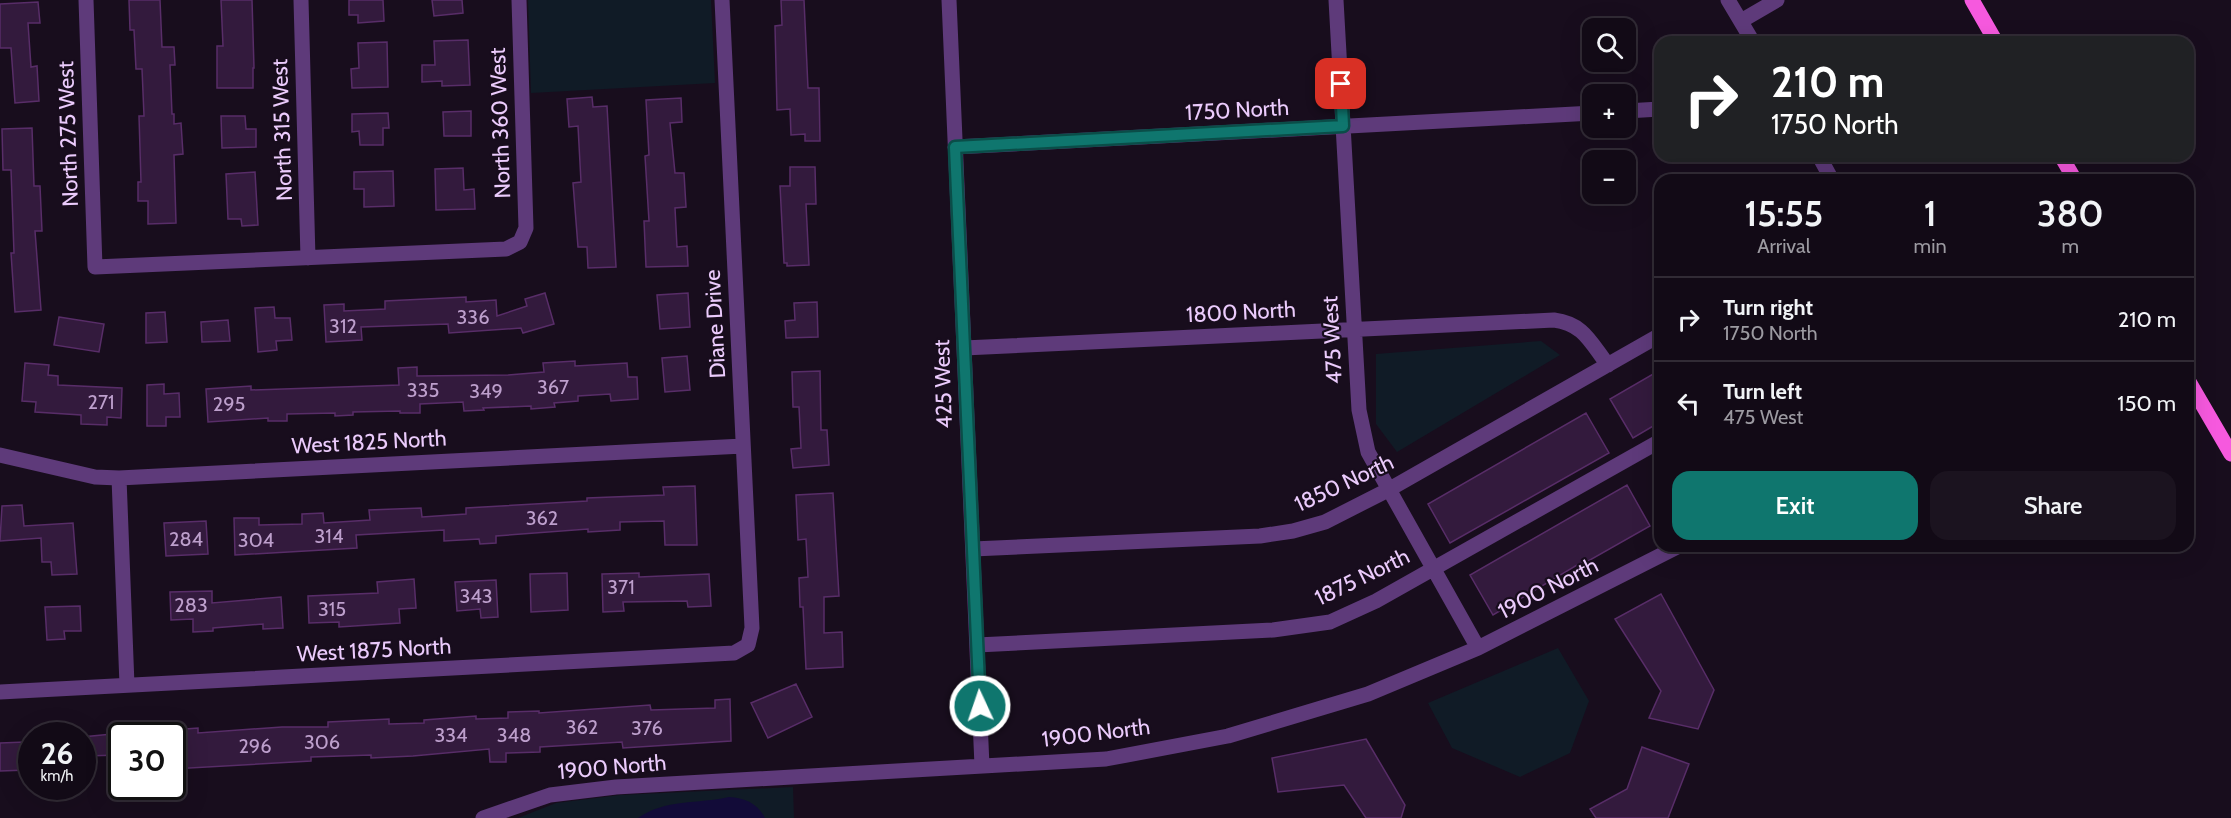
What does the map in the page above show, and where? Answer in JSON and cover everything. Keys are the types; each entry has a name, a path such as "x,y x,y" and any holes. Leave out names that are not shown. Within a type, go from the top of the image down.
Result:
{"main road":[{"path":"1972,0 1993,36"},
{"path":"2194,390 2231,454"}],"street":[{"name":"North 275 West","path":"86,0 95,267 308,258"},
{"name":"North 315 West","path":"301,0 308,258"},
{"name":"North 360 West","path":"308,258 506,249 520,242 526,228 519,0"},
{"name":"Diane Drive","path":"722,0 752,628 748,645"},
{"name":"425 West","path":"949,0 982,766"},
{"name":"475 West","path":"1336,0 1359,410 1368,452 1478,648"},
{"path":"1728,0 1750,36"},
{"path":"1741,21 1778,0"},
{"path":"1636,110 1654,109"},
{"name":"1750 North","path":"955,147 1582,114"},
{"name":"1800 North","path":"964,348 1554,320 1570,322 1581,330 1608,365"},
{"name":"1850 North","path":"973,549 1260,536 1293,531 1325,522 1388,490 1654,338"},
{"name":"1875 North","path":"977,645 1273,630 1330,622 1376,601 1654,444"},
{"name":"West 1825 North","path":"0,456 95,477 119,478 743,446"},
{"path":"119,478 127,685"},
{"name":"1900 North","path":"483,818 550,795 616,787 1106,759 1228,736 1368,694 1478,648 1667,552"},
{"name":"West 1875 North","path":"0,692 734,653 748,645"}],"shaded area":[{"path":"528,0 711,0 715,83 531,93"},
{"path":"1541,341 1560,355 1397,452 1376,424 1376,354"},
{"path":"1558,648 1589,701 1570,753 1520,777 1452,748 1428,703"},
{"path":"793,787 794,818 518,818 556,803 620,795"},
{"path":"729,797 750,802 765,818 638,818 670,805"}],"building":[{"path":"129,0 160,0 162,47 174,47 175,65 170,65 172,114 174,114 174,124 181,123 183,154 174,155 176,223 148,224 148,201 138,201 138,182 141,182 139,116 144,116 142,69 136,69 134,30 130,30"},
{"path":"221,0 252,0 253,88 217,88 217,46 223,46"},
{"path":"349,0 383,0 384,21 358,23 358,15 349,15"},
{"path":"432,0 462,0 463,13 434,16"},
{"path":"781,0 804,0 808,88 819,88 820,141 805,141 805,134 791,135 790,109 777,110 775,26 782,25"},
{"path":"38,2 40,23 28,23 31,67 37,66 39,101 15,103 11,48 0,48 0,4"},
{"path":"468,40 470,85 442,86 442,81 422,82 422,65 435,65 434,41"},
{"path":"387,42 388,87 352,88 351,69 359,68 358,43"},
{"path":"592,97 593,107 607,106 616,267 588,268 587,247 578,247 573,183 581,182 578,126 569,127 567,99"},
{"path":"681,98 682,122 670,123 675,173 684,173 686,207 675,208 677,247 687,246 688,266 646,267 644,221 649,221 645,156 649,155 646,100"},
{"path":"471,111 471,136 444,136 443,112"},
{"path":"388,113 389,128 383,128 383,145 360,145 359,131 352,132 352,114"},
{"path":"221,116 245,116 246,129 256,129 256,147 222,148"},
{"path":"32,128 34,186 40,186 42,231 35,231 41,310 15,312 11,253 14,253 11,170 3,170 2,129"},
{"path":"790,167 815,167 816,204 806,204 809,265 787,266 787,263 784,263 780,186 790,186"},
{"path":"463,168 464,190 474,189 475,209 436,210 435,169"},
{"path":"393,171 394,206 364,207 364,189 354,189 354,172"},
{"path":"255,172 258,225 242,226 241,219 228,219 226,174"},
{"path":"545,293 554,324 523,333 521,328 449,333 448,324 361,327 362,340 326,342 324,305 344,304 344,311 385,309 385,301 466,297 466,302 496,300 497,316 527,306 525,299"},
{"path":"688,293 690,327 660,329 657,295"},
{"path":"817,302 818,337 786,338 785,321 795,320 794,303"},
{"path":"274,307 275,318 290,318 292,340 276,341 277,350 258,352 255,308"},
{"path":"165,312 167,342 146,343 146,313"},
{"path":"59,317 104,324 99,352 54,345"},
{"path":"228,320 230,341 202,342 201,322"},
{"path":"687,356 690,390 665,392 662,358"},
{"path":"575,361 575,366 627,363 628,377 637,377 638,399 611,401 610,394 578,396 578,401 554,403 555,407 483,408 484,410 464,411 463,402 420,404 420,413 353,412 353,415 335,416 335,413 287,414 287,421 268,421 268,418 208,422 206,389 251,386 251,390 399,385 398,368 417,367 417,376 508,375 544,372 543,363"},
{"path":"25,363 49,365 48,375 58,376 58,385 122,388 121,418 107,417 107,425 81,424 81,415 35,412 36,402 22,401"},
{"path":"820,371 821,430 827,430 829,465 793,468 791,449 801,448 799,407 793,407 792,372"},
{"path":"1654,373 1654,426 1633,438 1610,399"},
{"path":"164,384 164,394 179,393 180,417 166,417 166,426 147,426 147,385"},
{"path":"1586,413 1609,453 1450,543 1428,504"},
{"path":"1627,485 1650,526 1583,564 1582,562 1493,615 1470,575"},
{"path":"695,486 697,545 665,545 664,521 620,522 620,530 588,532 588,529 496,536 496,543 480,544 479,539 444,541 444,530 356,535 357,548 235,555 234,518 259,518 259,525 302,524 302,514 323,513 324,523 370,520 369,510 421,508 422,517 466,514 466,508 587,501 587,498 664,495 663,487"},
{"path":"833,493 839,596 824,597 824,633 842,632 843,667 806,669 799,578 808,577 806,539 798,540 796,495"},
{"path":"22,505 24,526 73,523 77,574 52,575 51,562 42,562 41,538 0,541 2,506"},
{"path":"206,521 208,554 166,556 164,523"},
{"path":"567,573 568,610 531,612 530,574"},
{"path":"639,573 639,577 709,574 711,606 688,607 687,601 623,602 624,611 603,612 602,574"},
{"path":"414,579 416,608 399,609 400,623 339,627 339,622 309,623 308,596 378,593 377,582"},
{"path":"496,580 498,617 481,618 480,609 457,611 455,582"},
{"path":"212,591 212,603 281,597 283,628 263,629 263,624 193,632 193,619 171,620 170,592"},
{"path":"1661,594 1714,690 1698,729 1649,718 1661,691 1615,619"},
{"path":"80,606 81,631 64,631 65,639 47,640 45,607"},
{"path":"796,684 812,717 768,738 751,703"},
{"path":"730,699 731,741 623,748 622,742 540,747 540,752 506,753 506,762 490,762 489,749 371,758 371,755 311,757 311,761 186,768 186,729 198,728 198,733 282,727 328,727 328,722 389,719 389,724 424,723 424,720 476,716 476,719 508,718 508,712 539,711 539,713 650,705 651,710 715,708 715,700"},
{"path":"108,734 108,755 96,756 96,736"},
{"path":"1366,739 1405,805 1401,818 1366,818 1344,785 1278,792 1272,758"},
{"path":"18,742 18,770 0,771 0,743"},
{"path":"1642,747 1689,764 1668,818 1596,818 1590,809 1627,789"}],"route":[{"path":"980,706 955,147 1343,126 1341,84"}]}
